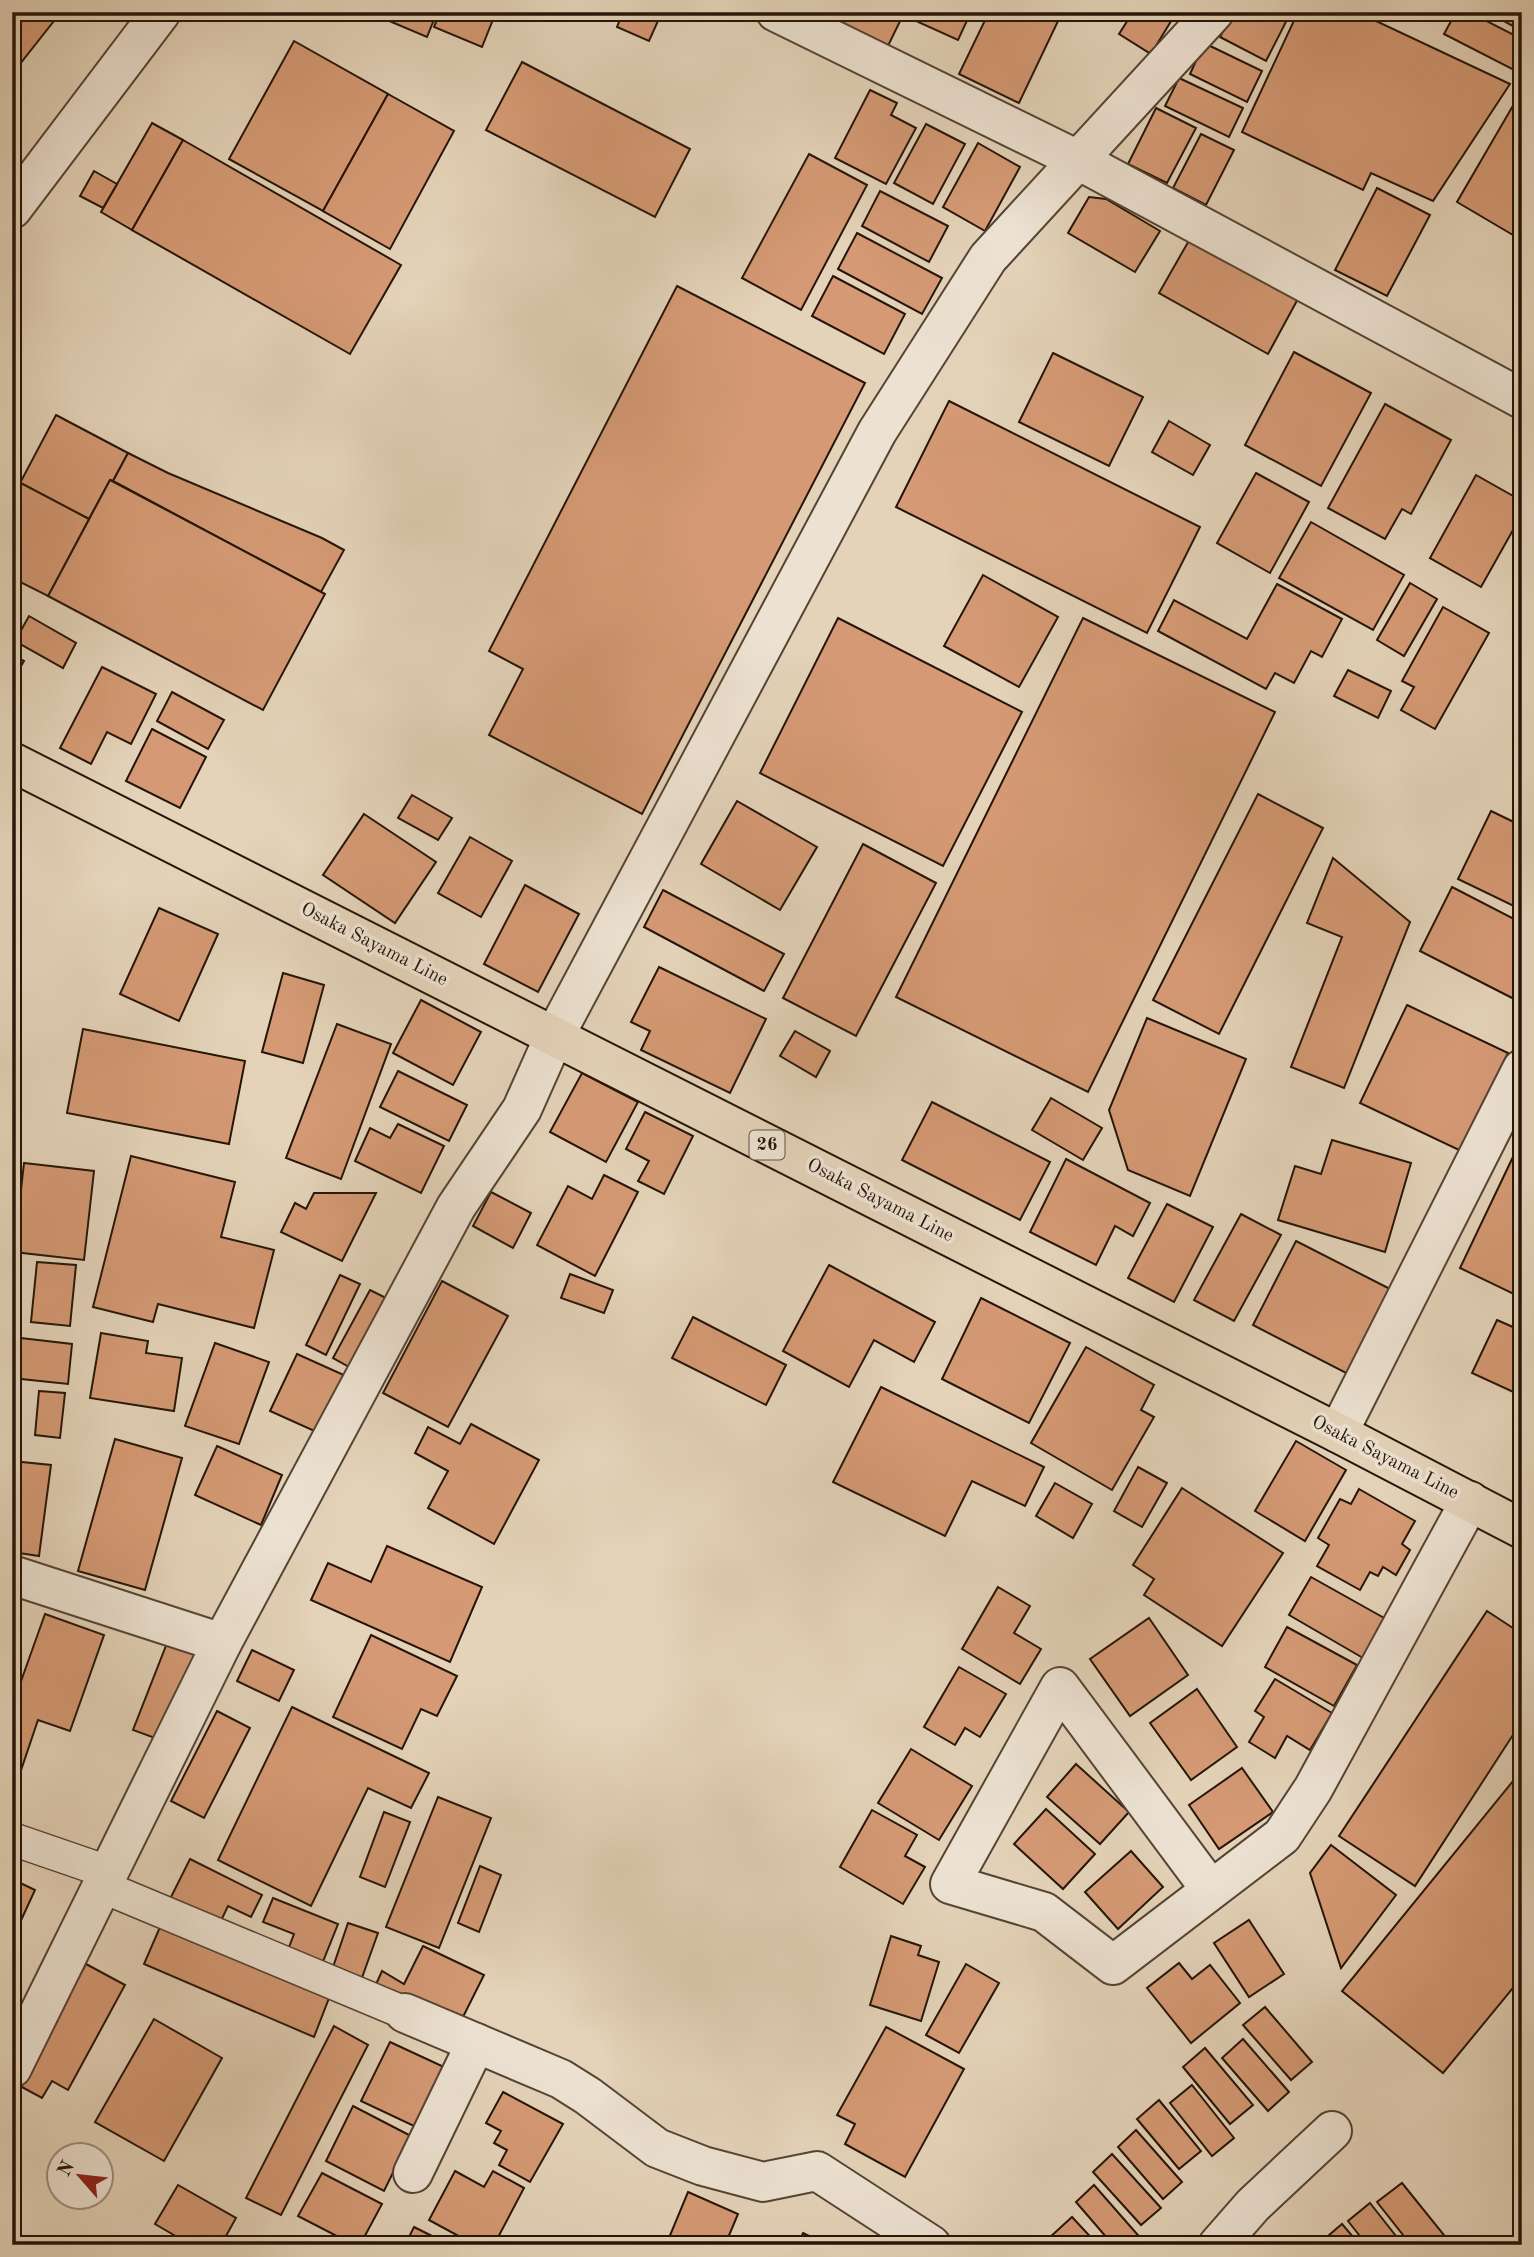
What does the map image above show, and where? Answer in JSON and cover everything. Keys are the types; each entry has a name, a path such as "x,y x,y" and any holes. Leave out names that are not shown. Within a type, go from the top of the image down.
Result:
{"main road":[{"name":"Osaka Sayama Line","path":"12,762 1338,1433 1522,1529"}],"street":[{"path":"12,209 161,12"},
{"path":"776,12 1078,160 1522,399"},
{"path":"12,2068 222,1643 456,1207 522,1108 554,1037 877,432 988,258 1214,12"},
{"path":"1338,1433 1522,1069"},
{"path":"1211,1890 1060,1687 950,1884 1044,1912 1113,1965 1282,1836 1313,1789 1470,1502"},
{"path":"12,1575 222,1643"},
{"path":"405,2013 561,2079 657,2148 703,2166 763,2182 817,2171 931,2245"},
{"path":"413,2173 476,2043"},
{"path":"1218,2245 1252,2205 1332,2130"}],"lane":[{"path":"12,1839 405,2013"}],"building":[{"path":"12,12 61,12 12,74"},
{"path":"368,12 437,12 427,37"},
{"path":"440,12 496,12 482,47 434,27"},
{"path":"623,12 662,12 649,41 617,27"},
{"path":"806,12 971,12 958,40 903,15 886,50"},
{"path":"989,12 1045,12 1059,19 1019,103 959,74"},
{"path":"1133,12 1176,13 1151,54 1119,34"},
{"path":"1235,12 1291,12 1266,61 1220,37"},
{"path":"1298,12 1357,12 1510,84 1433,201 1371,173 1363,190 1242,132"},
{"path":"1391,12 1411,12 1407,20"},
{"path":"1456,12 1469,12 1522,39 1522,54 1514,70 1444,34"},
{"path":"1522,12 1522,31 1489,13"},
{"path":"294,41 388,94 323,211 229,159"},
{"path":"1204,43 1262,71 1247,102 1190,74"},
{"path":"522,62 690,149 655,217 486,130"},
{"path":"1179,78 1243,108 1229,137 1165,106"},
{"path":"870,90 897,103 891,115 916,128 886,184 835,158"},
{"path":"388,94 454,131 390,249 323,211"},
{"path":"1518,97 1522,99 1522,221 1513,235 1457,202"},
{"path":"1156,108 1196,128 1167,183 1128,164"},
{"path":"152,123 183,140 132,230 101,212"},
{"path":"926,124 965,144 933,204 894,183"},
{"path":"1201,134 1234,150 1206,205 1173,188"},
{"path":"183,140 401,265 350,354 132,230"},
{"path":"978,143 1020,167 985,231 943,207"},
{"path":"809,154 867,185 801,310 742,278"},
{"path":"94,171 117,184 103,208 80,196"},
{"path":"1377,188 1430,215 1387,296 1335,270"},
{"path":"880,191 948,226 929,262 862,226"},
{"path":"1089,197 1106,199 1160,231 1135,272 1068,233"},
{"path":"857,233 942,278 922,314 838,269"},
{"path":"1191,237 1299,297 1268,354 1159,293"},
{"path":"833,276 905,314 884,354 812,316"},
{"path":"677,286 865,383 642,814 489,735 523,669 489,651"},
{"path":"1294,352 1371,393 1321,486 1245,445"},
{"path":"1053,353 1143,397 1109,466 1019,422"},
{"path":"949,401 1200,527 1147,633 896,507"},
{"path":"1385,404 1451,440 1411,514 1402,509 1385,539 1328,508"},
{"path":"56,415 128,453 89,519 20,483"},
{"path":"1169,421 1210,445 1193,475 1152,452"},
{"path":"128,453 344,550 321,592 113,481"},
{"path":"1256,473 1309,502 1270,573 1217,543"},
{"path":"1476,475 1522,501 1522,514 1481,587 1430,558"},
{"path":"110,480 325,594 263,710 48,596"},
{"path":"17,481 89,519 48,596 12,578 12,490"},
{"path":"1311,522 1404,575 1373,630 1279,578"},
{"path":"983,575 1058,617 1019,687 944,646"},
{"path":"1410,583 1437,599 1404,656 1377,640"},
{"path":"1277,584 1342,619 1322,657 1311,651 1294,683 1275,673 1266,689 1158,631 1174,600 1247,639"},
{"path":"1443,607 1489,633 1435,729 1401,710 1414,687 1402,681"},
{"path":"29,616 76,643 63,668 15,641"},
{"path":"838,618 1022,712 943,866 760,773"},
{"path":"1083,618 1275,712 1088,1092 896,997"},
{"path":"12,655 24,661 12,682"},
{"path":"102,667 156,694 131,744 107,732 91,764 60,748"},
{"path":"1348,670 1391,691 1378,718 1334,696"},
{"path":"172,692 224,720 208,749 157,721"},
{"path":"152,729 206,757 180,808 126,781"},
{"path":"1258,794 1323,828 1219,1034 1153,1000"},
{"path":"412,795 452,818 438,840 398,818"},
{"path":"737,801 817,847 780,910 701,864"},
{"path":"1491,811 1522,826 1522,910 1458,879"},
{"path":"364,814 436,862 395,923 323,875"},
{"path":"470,837 512,861 481,917 438,893"},
{"path":"863,844 936,883 856,1036 783,998"},
{"path":"1333,858 1410,922 1344,1088 1291,1067 1342,937 1307,923"},
{"path":"525,885 579,914 538,992 484,964"},
{"path":"1452,887 1522,923 1522,1003 1420,951"},
{"path":"663,890 784,954 764,991 644,927"},
{"path":"159,908 218,934 179,1021 120,994"},
{"path":"659,967 766,1019 730,1093 641,1050 650,1031 631,1022"},
{"path":"283,973 324,985 303,1063 262,1052"},
{"path":"421,1000 481,1032 453,1085 393,1053"},
{"path":"1407,1005 1508,1053 1461,1151 1360,1103"},
{"path":"1147,1018 1246,1059 1190,1196 1128,1170 1109,1110"},
{"path":"337,1024 391,1044 341,1179 286,1158"},
{"path":"83,1029 245,1061 229,1144 67,1113"},
{"path":"795,1031 830,1051 816,1077 780,1056"},
{"path":"398,1071 467,1105 449,1141 380,1107"},
{"path":"582,1073 638,1102 606,1162 550,1132"},
{"path":"1051,1098 1102,1128 1083,1160 1032,1130"},
{"path":"932,1102 1050,1162 1020,1220 902,1160"},
{"path":"645,1112 693,1136 664,1194 638,1181 649,1161 626,1149"},
{"path":"398,1124 444,1146 421,1193 355,1161 370,1128 390,1138"},
{"path":"1522,1138 1522,1298 1460,1268"},
{"path":"1332,1140 1411,1163 1385,1252 1278,1220 1295,1166 1321,1174"},
{"path":"131,1156 235,1182 221,1237 274,1250 254,1328 158,1304 153,1322 93,1307"},
{"path":"1066,1159 1150,1203 1133,1236 1115,1226 1096,1265 1030,1232"},
{"path":"24,1163 94,1171 84,1260 14,1252"},
{"path":"604,1175 638,1192 595,1276 537,1245 568,1186 592,1199"},
{"path":"491,1192 531,1213 513,1248 473,1226"},
{"path":"314,1193 376,1193 342,1261 281,1232 295,1203 306,1209"},
{"path":"1167,1204 1213,1227 1174,1302 1128,1278"},
{"path":"1241,1214 1281,1235 1234,1321 1194,1300"},
{"path":"1296,1241 1394,1291 1350,1375 1253,1325"},
{"path":"37,1262 76,1265 70,1326 31,1322"},
{"path":"829,1265 935,1322 914,1362 874,1340 849,1387 783,1351"},
{"path":"570,1274 613,1290 604,1313 561,1298"},
{"path":"340,1275 360,1284 326,1355 306,1345"},
{"path":"442,1281 508,1316 448,1427 383,1393"},
{"path":"370,1290 388,1299 351,1368 333,1358"},
{"path":"981,1298 1070,1343 1029,1423 942,1379"},
{"path":"693,1317 786,1365 766,1405 672,1358"},
{"path":"1497,1320 1522,1331 1522,1396 1472,1373"},
{"path":"101,1333 148,1341 146,1353 182,1358 174,1411 90,1398"},
{"path":"12,1337 72,1344 68,1384 12,1378"},
{"path":"215,1343 269,1362 239,1444 185,1426"},
{"path":"1086,1347 1154,1385 1141,1410 1154,1417 1112,1490 1031,1443"},
{"path":"297,1354 346,1376 321,1434 270,1411"},
{"path":"881,1387 1044,1467 1025,1506 972,1481 945,1536 833,1482"},
{"path":"39,1391 65,1393 60,1438 35,1435"},
{"path":"471,1424 539,1460 494,1544 428,1508 448,1471 415,1453 428,1427 460,1444"},
{"path":"115,1439 182,1458 145,1590 78,1571"},
{"path":"1296,1441 1346,1470 1305,1541 1255,1511"},
{"path":"217,1446 282,1475 261,1525 195,1495"},
{"path":"12,1461 51,1465 39,1556 12,1552"},
{"path":"1138,1467 1167,1483 1142,1527 1114,1511"},
{"path":"1055,1483 1092,1504 1073,1538 1036,1516"},
{"path":"1182,1488 1283,1553 1222,1646 1144,1595 1154,1579 1133,1565"},
{"path":"1359,1489 1415,1521 1402,1544 1410,1550 1396,1575 1383,1567 1378,1576 1370,1572 1360,1590 1317,1566 1329,1545 1318,1538 1340,1499 1351,1504"},
{"path":"387,1546 482,1587 450,1662 311,1600 328,1563 371,1582"},
{"path":"1311,1577 1386,1619 1363,1658 1289,1615"},
{"path":"998,1587 1030,1606 1014,1633 1041,1649 1020,1684 962,1649"},
{"path":"1487,1611 1522,1634 1522,1721 1415,1886 1339,1836"},
{"path":"45,1614 104,1635 70,1731 38,1720 16,1785 12,1783 12,1697 15,1698"},
{"path":"1149,1618 1188,1675 1130,1716 1090,1659"},
{"path":"1287,1627 1357,1665 1334,1706 1265,1667"},
{"path":"371,1635 457,1676 437,1716 421,1709 402,1749 333,1717"},
{"path":"169,1638 199,1650 163,1741 133,1730"},
{"path":"252,1650 294,1670 279,1701 237,1681"},
{"path":"959,1667 1006,1694 980,1737 965,1728 955,1745 924,1727"},
{"path":"1275,1679 1332,1713 1310,1750 1287,1736 1275,1758 1249,1742 1264,1717 1255,1711"},
{"path":"1197,1689 1237,1747 1191,1780 1150,1723"},
{"path":"292,1707 429,1773 411,1808 368,1788 311,1906 218,1860"},
{"path":"217,1711 250,1728 204,1818 171,1801"},
{"path":"911,1749 972,1786 939,1840 878,1803"},
{"path":"1076,1764 1129,1812 1100,1844 1047,1797"},
{"path":"1242,1768 1273,1812 1219,1849 1189,1805"},
{"path":"1522,1770 1522,1977 1443,2073 1342,1991"},
{"path":"438,1797 491,1818 439,1948 386,1927"},
{"path":"1046,1809 1095,1854 1063,1889 1014,1844"},
{"path":"872,1810 917,1835 905,1856 925,1867 903,1904 840,1867"},
{"path":"384,1812 410,1822 385,1887 360,1877"},
{"path":"1331,1845 1396,1895 1341,1968 1310,1873"},
{"path":"1131,1851 1163,1887 1118,1929 1085,1892"},
{"path":"190,1859 262,1895 251,1917 228,1906 217,1929 167,1905"},
{"path":"480,1866 501,1875 479,1932 458,1923"},
{"path":"12,1879 35,1890 12,1940"},
{"path":"273,1898 338,1924 320,1969 286,1955 294,1934 263,1922"},
{"path":"1249,1920 1284,1974 1249,1997 1214,1943"},
{"path":"348,1923 378,1933 359,1986 330,1976"},
{"path":"160,1927 329,1998 314,2037 144,1964"},
{"path":"891,1936 921,1946 918,1955 939,1962 921,2021 870,2005"},
{"path":"423,1946 484,1975 456,2031 373,1991 382,1971 404,1984"},
{"path":"1179,1963 1192,1979 1210,1965 1240,2003 1191,2043 1147,1988"},
{"path":"86,1964 125,1985 68,2090 52,2081 42,2098 20,2086"},
{"path":"966,1964 999,1983 959,2053 926,2035"},
{"path":"1265,2007 1312,2062 1291,2080 1243,2025"},
{"path":"154,2019 222,2058 164,2161 95,2122"},
{"path":"334,2026 368,2045 281,2215 246,2198"},
{"path":"886,2027 964,2069 905,2177 845,2144 855,2124 837,2115"},
{"path":"1243,2039 1289,2092 1268,2111 1222,2058"},
{"path":"390,2042 444,2067 416,2127 361,2101"},
{"path":"1205,2048 1253,2105 1230,2124 1183,2067"},
{"path":"1192,2085 1234,2138 1212,2156 1170,2103"},
{"path":"503,2092 563,2124 530,2182 499,2165 507,2150 494,2143 501,2131 486,2123"},
{"path":"1159,2100 1201,2151 1179,2169 1137,2119"},
{"path":"353,2106 411,2136 384,2191 326,2161"},
{"path":"1136,2130 1182,2182 1163,2199 1118,2147"},
{"path":"1112,2154 1161,2208 1141,2225 1093,2172"},
{"path":"455,2171 484,2187 493,2171 524,2188 494,2245 475,2245 429,2220"},
{"path":"322,2173 382,2204 360,2245 354,2245 298,2216"},
{"path":"1402,2183 1448,2240 1441,2245 1411,2245 1377,2202"},
{"path":"178,2185 236,2218 221,2245 191,2245 155,2224"},
{"path":"1094,2185 1144,2242 1141,2245 1113,2245 1076,2202"},
{"path":"688,2192 738,2214 725,2245 666,2245"},
{"path":"1370,2203 1403,2245 1367,2245 1348,2221"},
{"path":"1072,2217 1098,2245 1055,2245 1049,2238"},
{"path":"1342,2224 1360,2245 1323,2245 1321,2242"},
{"path":"414,2227 450,2245 405,2245"},
{"path":"803,2233 827,2245 798,2245"}]}
